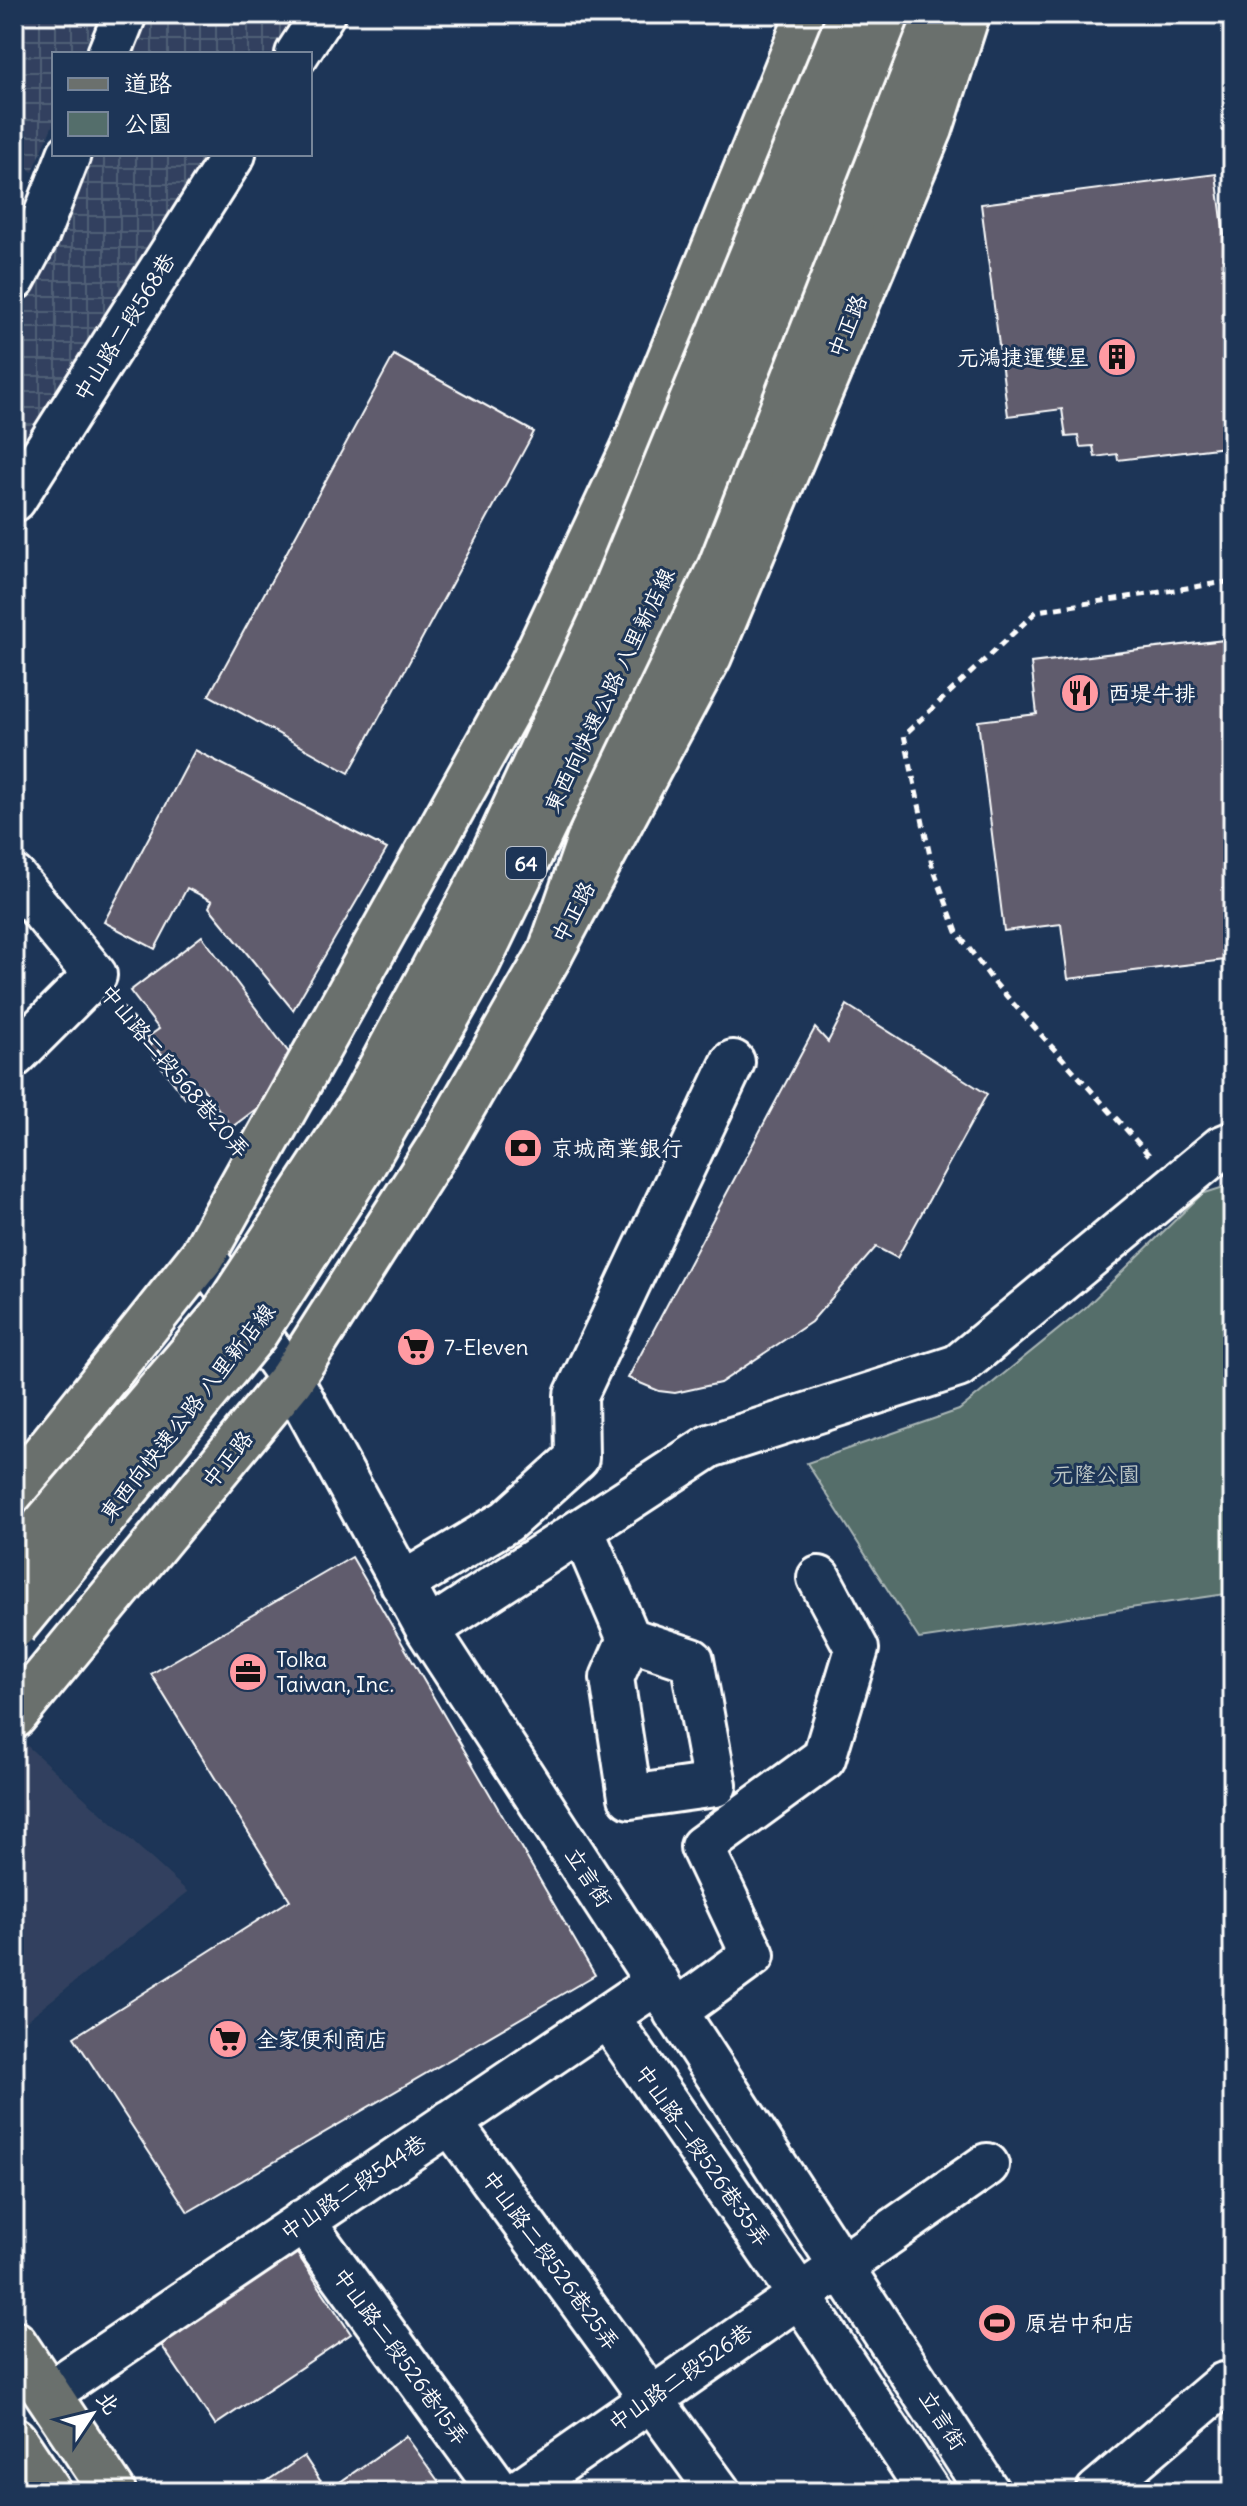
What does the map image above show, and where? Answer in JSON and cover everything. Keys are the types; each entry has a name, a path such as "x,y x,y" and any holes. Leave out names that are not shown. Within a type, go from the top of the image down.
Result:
{"main road":[{"path":"14,1492 203,1255 255,1168 531,667 633,450 809,14"},
{"name":"東西向快速公路 八里新店線","path":"14,1561 221,1318 362,1103 481,881 603,618 851,14"},
{"name":"東西向快速公路 八里新店線","path":"14,1626 255,1333 364,1163 477,964 677,549 887,14"},
{"path":"550,954 605,796 698,593 934,14"},
{"name":"中正路","path":"14,1716 291,1379 444,1139 550,954 709,656 930,129 967,14"},
{"path":"14,2343 113,2492"},
{"path":"14,2440 49,2492"}],"street":[{"path":"110,52 125,14"},
{"path":"298,52 323,14"},
{"path":"14,279 38,234 68,156"},
{"name":"中山路二段568巷","path":"14,500 233,156"},
{"name":"中山路二段568巷20弄","path":"14,877 95,975 14,1056"},
{"path":"402,1584 507,1521 577,1458 576,1395 733,1062"},
{"path":"428,1630 583,1532 710,1446 958,1366 1221,1148 1233,1143"},
{"name":"立言街","path":"203,1255 291,1379 428,1630 988,2492"},
{"path":"583,1532 629,1639"},
{"name":"中山路二段544巷","path":"48,2394 607,2016 666,1997 753,1955 702,1847 824,1758 857,1649 819,1578"},
{"name":"中山路二段526巷35弄","path":"607,2016 798,2293 929,2492"},
{"name":"中山路二段526巷25弄","path":"450,2122 719,2492"},
{"name":"中山路二段526巷","path":"518,2492 798,2293 987,2165"},
{"name":"中山路二段526巷15弄","path":"303,2221 500,2492"},
{"path":"1097,2492 1224,2384"}],"path":[{"path":"1178,1184 993,981 957,932 932,865 904,735 1037,611 1233,581"},
{"name":"中山路二段568巷20弄","path":"95,975 255,1168"}],"shaded area":[{"path":"14,14 99,14 83,52 52,52 52,127 33,172 14,160"},
{"path":"147,14 320,14 292,52 132,52"},
{"path":"88,156 213,156 14,466 14,323 25,306"},
{"path":"23,1742 188,1892 14,2030 14,1752"}],"green space":[{"name":"元隆公園","path":"1233,1184 1233,1593 919,1639 807,1463 959,1410 1085,1308 1202,1194"}],"building":[{"name":"元鴻捷運雙星","path":"1216,174 1233,304 1233,446 1118,460 1117,454 1095,457 1093,446 1080,447 1078,436 1066,437 1062,409 1008,416 981,204"},
{"path":"394,355 534,432 349,773 209,695"},
{"path":"1233,639 1233,959 1068,979 1061,924 1004,931 978,721 1037,714 1031,663"},
{"path":"195,750 387,849 293,1010 209,907 212,901 187,888 155,949 104,922"},
{"path":"202,936 304,1073 232,1127 201,1086 185,1098 142,1041 159,1029 130,991"},
{"path":"847,1005 987,1094 897,1258 876,1247 811,1322 720,1383 675,1393 659,1391 628,1378 815,1028 828,1042"},
{"path":"352,1557 595,1975 188,2212 74,2037 290,1900 151,1674"},
{"path":"294,2249 351,2334 215,2425 158,2340"},
{"path":"406,2436 446,2492 251,2492 304,2456 327,2491"}],"place":[{"name":"元鴻捷運雙星","path":"1117,357"},
{"name":"西堤牛排","path":"1080,693"},
{"name":"京城商業銀行","path":"523,1148"},
{"name":"7-Eleven","path":"416,1347"},
{"name":"Tolka Taiwan, Inc.","path":"248,1672"},
{"name":"全家便利商店","path":"228,2039"},
{"name":"原岩中和店","path":"997,2323"}]}
